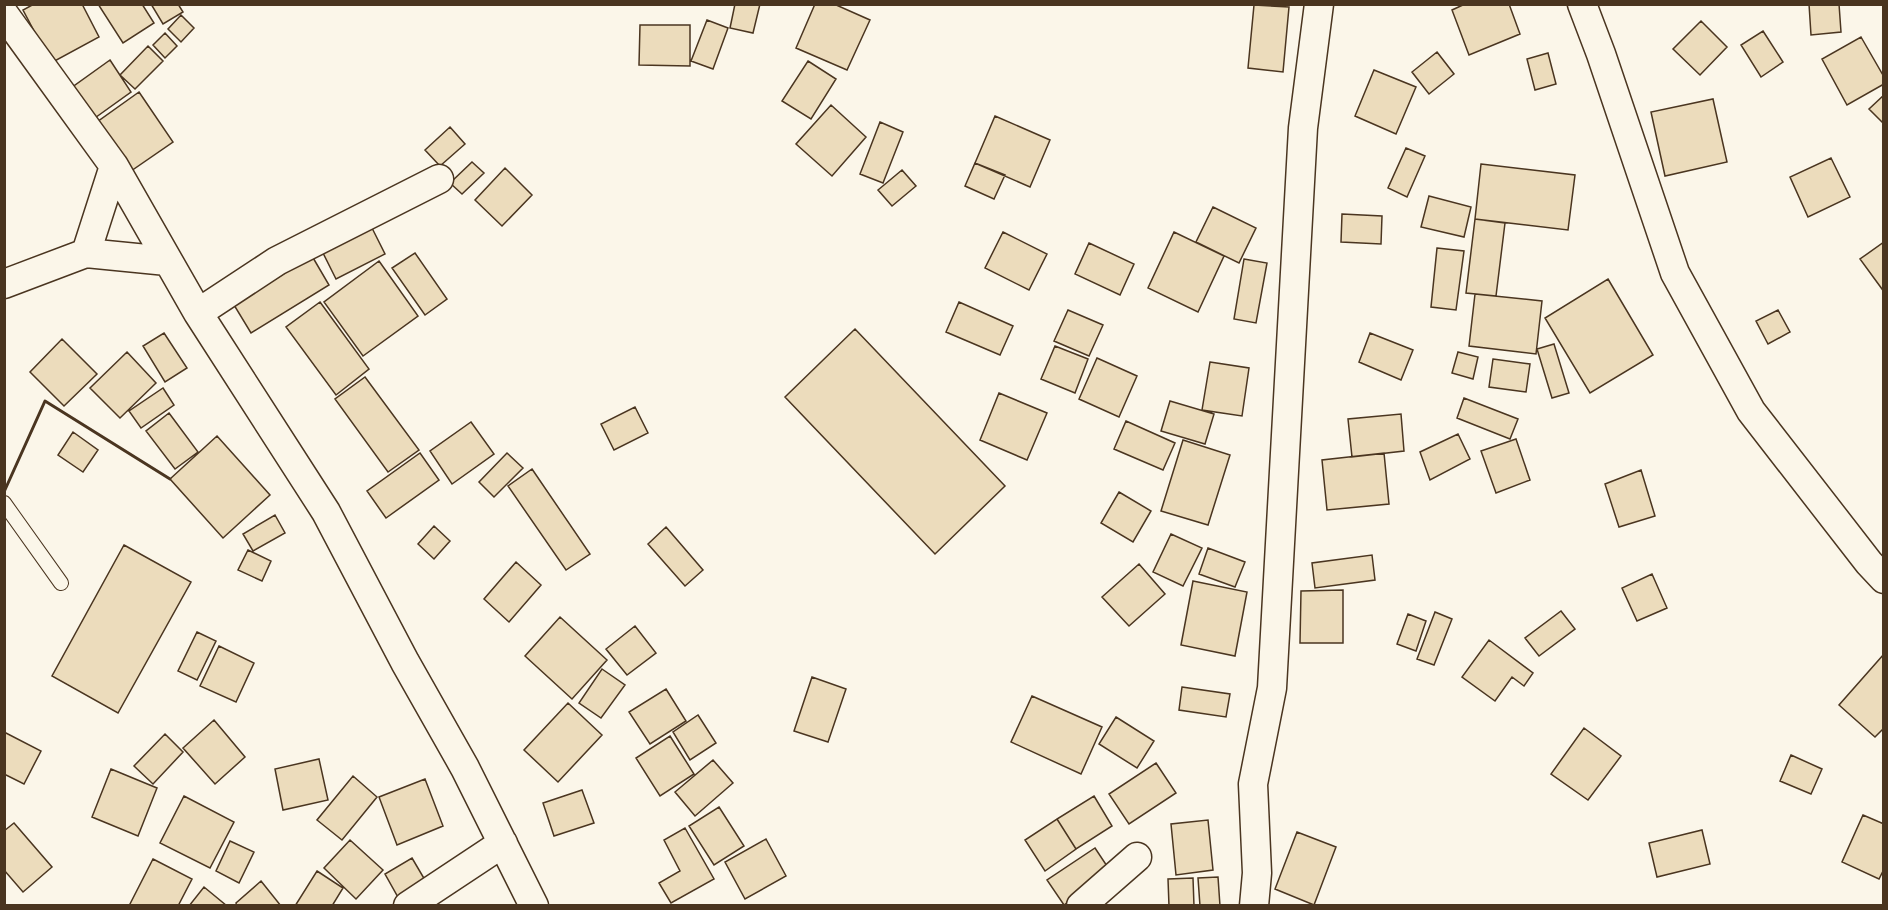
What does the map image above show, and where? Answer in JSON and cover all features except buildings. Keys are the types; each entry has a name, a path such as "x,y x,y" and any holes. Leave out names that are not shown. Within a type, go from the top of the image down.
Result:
{"street":[{"path":"1254,906 1257,873 1253,784 1272,688 1303,128 1319,4"},
{"path":"1582,4 1675,273 1751,411 1869,563 1884,579"},
{"path":"4,14 114,166 198,313 326,512 405,662 465,768 534,906"},
{"path":"86,253 114,166"},
{"path":"198,313 276,261 439,179"},
{"path":"4,284 86,253 167,261"},
{"path":"408,906 502,843"},
{"path":"1081,906 1137,857"}],"lane":[{"path":"4,503 61,583"}],"wall":[{"path":"4,492 45,401 170,479"}]}
